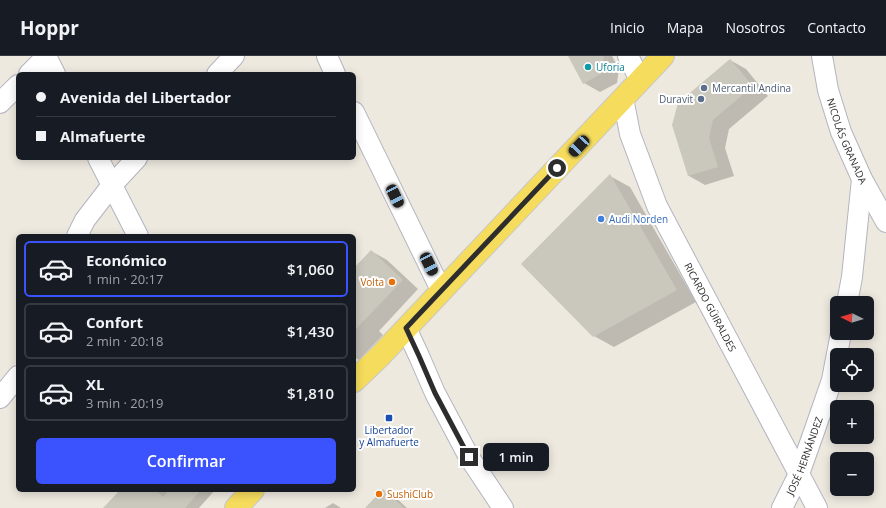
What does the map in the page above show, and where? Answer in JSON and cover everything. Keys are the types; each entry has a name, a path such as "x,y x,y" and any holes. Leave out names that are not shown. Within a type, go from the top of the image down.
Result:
{"main road":[{"path":"356,379 381,355 663,56"},
{"path":"236,508 251,492"}],"street":[{"path":"219,72 234,56"},
{"path":"326,56 334,72"},
{"path":"628,56 640,80"},
{"name":"NICOLÁS GRANADA","path":"822,56 828,90 841,132 862,179 886,222"},
{"path":"32,72 49,62"},
{"path":"0,103 16,87"},
{"name":"RICARDO GÜIRALDES","path":"623,98 630,134 657,206 817,508"},
{"path":"356,116 442,290"},
{"path":"99,160 137,234"},
{"path":"78,234 85,220 112,185 135,160"},
{"path":"848,296 852,277 862,179"},
{"path":"406,328 438,400 469,457 502,508"},
{"name":"JOSÉ HERNÁNDEZ","path":"782,508 799,474 832,380 840,340"},
{"path":"0,398 16,378"}],"building":[{"name":"Uforia","path":"568,56 604,56 601,74 583,84"},
{"path":"730,59 753,86 713,120 709,138 718,167 688,176 672,125 678,103"},
{"name":"Audi Norden","path":"610,174 677,290 593,337 521,264"},
{"path":"371,250 403,280 356,329 356,266"},
{"name":"SushiClub","path":"383,489 404,508 365,508"},
{"path":"118,492 158,492 163,497 167,492 199,492 185,508 103,508"}],"place":[{"name":"Uforia","path":"588,67"},
{"name":"Mercantil Andina","path":"704,88"},
{"name":"Duravit","path":"701,99"},
{"name":"Audi Norden","path":"601,219"},
{"name":"Volta","path":"392,282"},
{"name":"Libertador y Almafuerte","path":"389,418"},
{"name":"SushiClub","path":"379,494"}],"route":[{"path":"469,457 435,393 406,328 557,168"}]}
